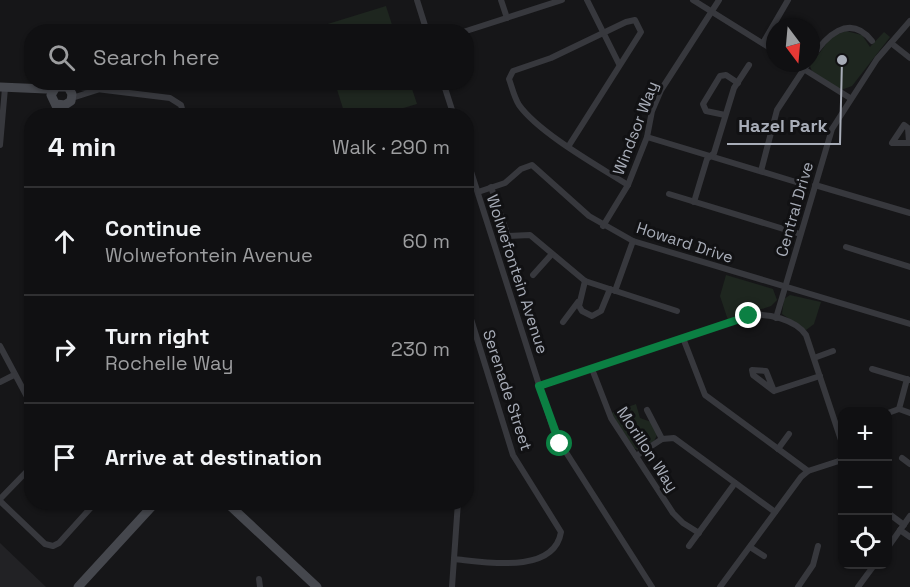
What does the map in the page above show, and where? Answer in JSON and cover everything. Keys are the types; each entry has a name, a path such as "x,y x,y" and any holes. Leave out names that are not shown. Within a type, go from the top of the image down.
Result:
{"street":[{"path":"417,0 424,24"},
{"path":"501,0 507,18"},
{"path":"474,28 562,0"},
{"path":"587,0 619,64"},
{"path":"693,0 766,45"},
{"name":"Windsor Way","path":"603,225 628,185 647,137 652,111 661,90 719,0"},
{"path":"763,43 788,0"},
{"path":"568,147 641,32 634,20 629,20 551,58 513,71 510,75 520,105 568,147 628,185"},
{"name":"Central Drive","path":"776,318 832,129 850,98 910,21"},
{"path":"820,44 843,29 859,31 872,41"},
{"path":"891,43 910,58"},
{"path":"694,202 707,159 714,153 725,115 738,83 749,65"},
{"path":"761,171 777,110 802,72"},
{"path":"814,72 850,98"},
{"path":"725,115 706,111 703,104 720,76 726,75 738,83"},
{"path":"0,145 2,88 24,89"},
{"path":"26,90 65,105 88,91 96,90"},
{"path":"56,90 51,94 57,108"},
{"path":"68,108 71,90"},
{"path":"111,90 170,98 182,108"},
{"path":"446,90 451,108"},
{"path":"647,137 796,182"},
{"name":"Howard Drive","path":"478,192 505,183 521,169 532,165 603,225 633,241 910,324"},
{"path":"815,185 910,213"},
{"name":"Wolwefontein Avenue","path":"474,186 560,444 652,587"},
{"path":"491,187 505,233 512,237 528,234 585,281 677,311"},
{"path":"669,194 800,234"},
{"path":"579,301 582,311 596,315 601,311 633,241"},
{"path":"846,247 910,267"},
{"path":"533,274 551,255"},
{"path":"563,322 579,301 585,281"},
{"path":"539,386 758,314 776,318 802,329 838,428"},
{"name":"Serenade Street","path":"454,560 516,564 548,553 561,532 513,454 474,329"},
{"path":"683,338 705,395 808,471"},
{"path":"0,346 24,392"},
{"path":"814,358 833,351"},
{"name":"Morillon Way","path":"592,369 611,418 679,520 699,533"},
{"path":"872,369 909,380 899,409"},
{"path":"0,382 14,375"},
{"path":"774,391 820,376"},
{"path":"892,412 899,409 910,413"},
{"path":"647,410 662,439"},
{"path":"778,449 789,434"},
{"path":"636,456 662,439 674,438 775,512"},
{"path":"902,458 910,464"},
{"path":"730,587 722,585 808,471 840,461"},
{"path":"24,474 0,500 45,544 53,546 59,543 89,510"},
{"path":"689,546 735,483"},
{"path":"78,587 149,510"},
{"path":"235,510 317,587"},
{"path":"452,587 457,510"},
{"path":"890,515 910,537"},
{"path":"892,541 910,516"},
{"path":"798,587 813,565 818,546"},
{"path":"750,547 764,556"},
{"path":"860,586 872,569"},
{"path":"259,579 260,587"}],"shaded area":[{"path":"386,6 392,24 328,24"},
{"path":"846,31 862,35 870,47 884,32 890,37 852,86 841,90 814,72 820,72 820,52 832,36"},
{"path":"337,90 412,90 417,104 404,108 343,108"},
{"path":"726,275 773,289 777,300 771,306 728,320 720,296"},
{"path":"790,295 821,302 814,324 806,330 782,314 784,299"},
{"path":"636,404 640,418 651,422 657,435 654,441 638,450 633,448 611,413"},
{"path":"0,543 46,587 0,587"}],"place":[{"name":"Hazel Park","path":"842,60"}],"route":[{"path":"560,444 551,425 539,386 749,316"}]}
